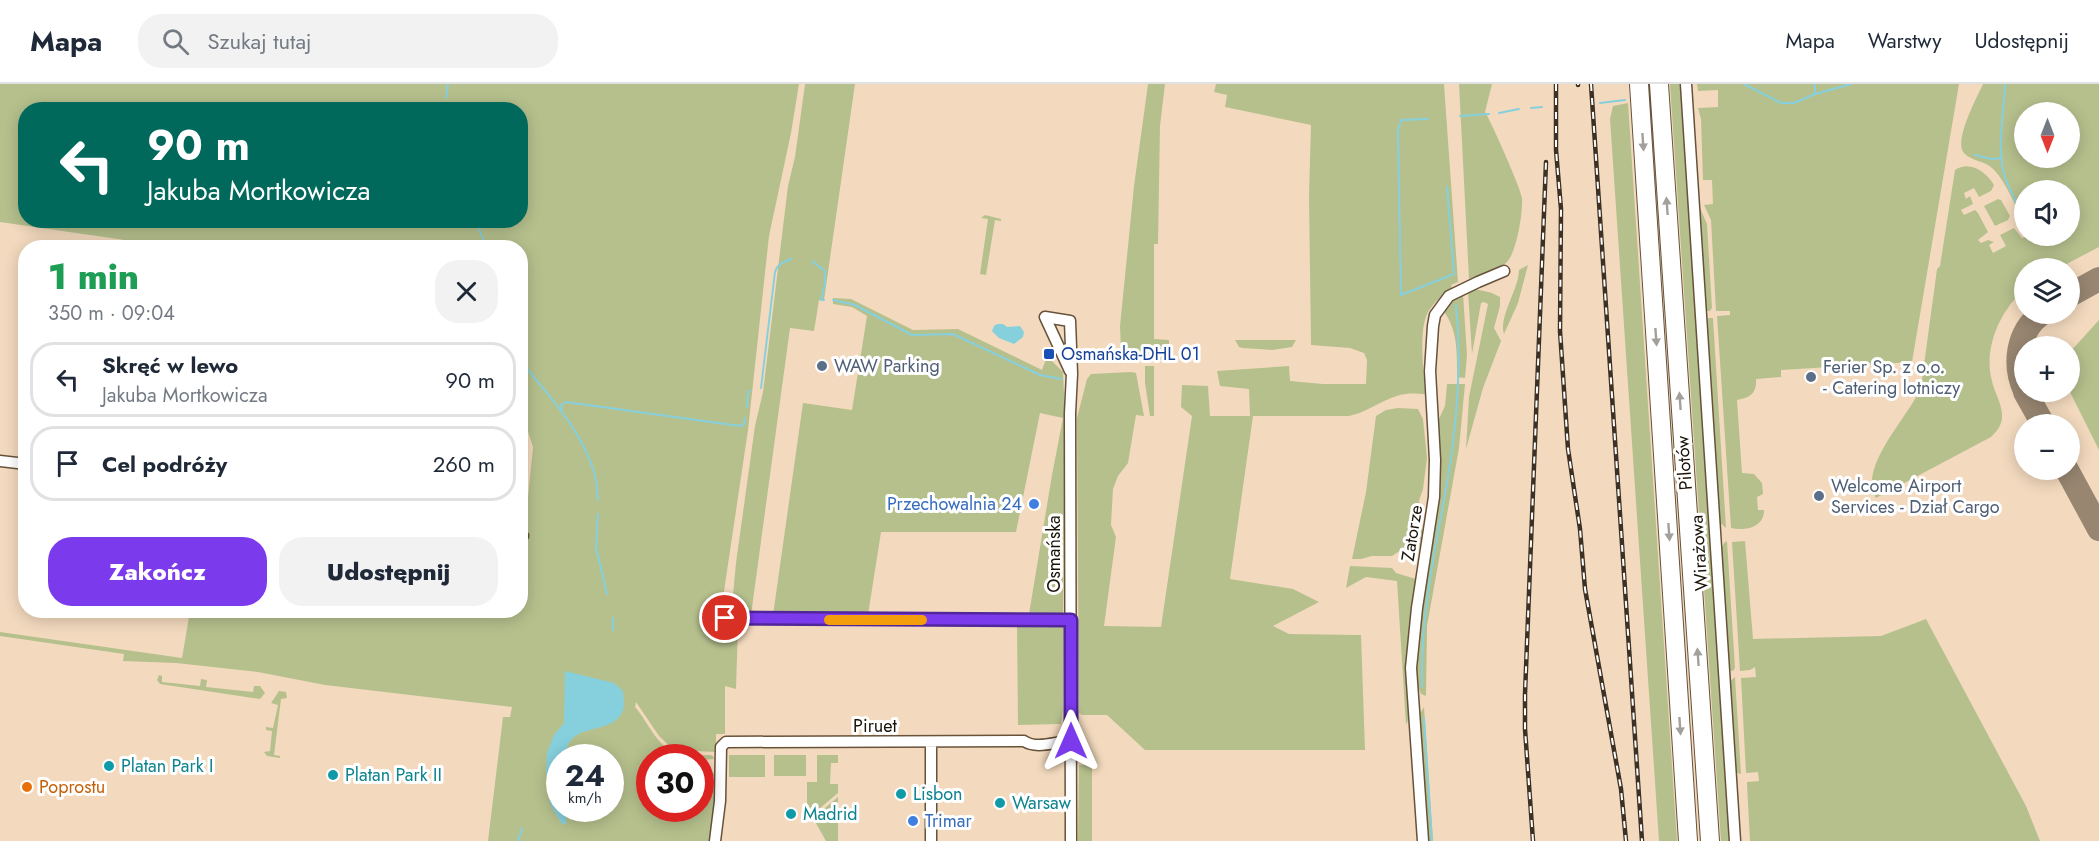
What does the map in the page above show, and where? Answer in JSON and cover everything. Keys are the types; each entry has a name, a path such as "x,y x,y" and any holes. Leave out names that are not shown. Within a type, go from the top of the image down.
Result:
{"highway":[{"name":"Pilotów","path":"1639,84 1688,841"},
{"name":"Pilotów","path":"1659,84 1710,841"}],"street":[{"name":"Wirażowa","path":"1686,84 1735,841"},
{"name":"Zatorze","path":"1423,841 1411,668 1418,598 1435,488 1430,383 1432,326 1439,307 1449,296 1504,272"},
{"name":"Osmańska","path":"1071,841 1067,741 1071,620 1070,413 1072,374 1070,321 1045,317 1072,374"},
{"path":"0,461 18,463"},
{"path":"725,618 1071,620"},
{"name":"Piruet","path":"715,841 720,801 721,747 726,742 1024,741 1029,744 1056,744 1067,741"},
{"path":"932,742 932,841"}],"green space":[{"path":"0,84 799,84 769,236 748,430 719,625 738,625 736,689 725,686 725,734 716,734 716,752 714,752 714,744 668,744 659,736 636,702 635,707 662,744 636,744 636,822 714,822 711,841 488,841 503,717 510,717 512,707 325,685 258,672 176,663 123,661 124,654 0,636 0,632 182,658 189,618 528,618 528,498 533,447 528,432 528,240 125,240 42,228 528,228 528,102 18,102 18,225 0,222"},
{"path":"805,84 855,84 824,300 819,300 814,331 790,328 751,615 735,614 732,605 736,563 755,426 763,392 788,186 795,157"},
{"path":"1148,84 1165,84 1160,126 1158,244 1154,244 1154,339 1169,340 1169,352 1164,360 1154,360 1154,351 1121,351 1120,326 1134,186"},
{"path":"1216,84 1444,84 1458,282 1451,285 1452,288 1433,305 1425,320 1422,352 1425,394 1399,395 1349,416 1253,416 1230,579 1293,589 1319,602 1273,626 1289,634 1361,635 1365,750 1145,750 1107,715 1079,713 1077,418 1087,379 1091,374 1136,373 1144,416 1136,415 1128,463 1118,476 1113,489 1111,525 1116,537 1104,626 1161,627 1192,416 1181,407 1182,385 1208,386 1210,416 1250,416 1249,389 1220,386 1217,371 1289,366 1290,381 1366,384 1367,360 1364,353 1350,348 1311,345 1309,196 1311,125 1225,107 1227,95 1214,92"},
{"path":"1459,84 1492,84 1485,112 1522,198 1519,232 1511,257 1499,268 1469,279"},
{"path":"1670,84 1682,84 1729,841 1721,841"},
{"path":"1697,84 1959,84 1912,362 1781,370 1781,377 1756,379 1752,394 1737,400 1742,473 1754,474 1762,483 1763,494 1757,497 1758,510 1764,510 1761,521 1753,527 1742,529 1731,528 1717,316 1730,315 1730,311 1716,311 1711,220 1704,205 1713,204 1712,180 1703,180 1701,119 1698,108 1718,107 1718,90 1698,91"},
{"path":"1983,84 2099,84 2099,247 2078,258 2014,258 2014,300 2001,319 1990,356 1993,385 2002,412 1999,428 1991,437 1876,498 1872,486 1873,472 1879,457 1921,387 1937,269 1940,266 1955,170 1966,166 1977,168 1987,175 1994,185 1991,191 1979,197 1974,188 1964,193 1966,199 1970,196 1973,204 1961,210 1964,215 1975,210 1978,213 1988,232 1978,240 1981,243 1988,240 1994,242 1989,245 1993,253 2006,246 2000,235 2014,228 2014,246 2080,246 2080,180 2014,180 2014,203 1997,173 1989,166 1970,158 1961,147 1961,139 1971,109"},
{"path":"1628,103 1677,841 1659,841 1610,119 1613,106"},
{"path":"1698,192 1700,208 1707,224 1712,308 1710,311 1704,311"},
{"path":"1998,199 2001,200 2010,216 2008,220 1995,226 1984,206"},
{"path":"985,215 1001,219 1001,221 995,220 986,275 980,274 988,219 981,218"},
{"path":"1528,265 1518,303 1504,334 1506,311 1516,286 1519,270"},
{"path":"1475,289 1500,297 1494,328 1501,341 1483,388 1466,449 1469,397 1488,304 1481,303 1472,354 1468,291"},
{"path":"1463,293 1467,355 1465,378 1457,377 1454,333 1442,309 1447,302"},
{"path":"833,298 851,299 913,330 958,329 1042,370 1047,356 1063,372 1065,414 1063,612 1061,615 1033,616 1029,614 1063,418 1040,413 1016,532 881,532 868,615 773,615 803,403 852,410 867,316 852,307 833,304"},
{"path":"1713,318 1726,528 1719,522 1706,320"},
{"path":"2099,320 2099,450 2075,402 2080,402 2080,341"},
{"path":"1235,340 1296,340 1292,347 1272,350 1239,347"},
{"path":"1145,366 1154,366 1154,416 1150,416"},
{"path":"1447,384 1465,384 1459,448 1427,626 1426,696 1421,694 1418,687 1415,658 1424,582 1437,510 1440,476 1438,421 1445,406"},
{"path":"1418,409 1423,419 1427,458 1419,501 1422,511 1422,533 1419,549 1401,550 1392,556 1352,559 1366,492 1376,416 1386,410"},
{"path":"1727,541 1735,668 1733,671 1729,670 1720,552"},
{"path":"1745,541 1753,639 1881,636 1926,619 2026,806 2040,841 1750,841 1747,782 1759,781 1758,772 1746,773 1741,678 1756,677 1755,667 1740,671 1732,542"},
{"path":"1350,566 1392,568 1396,573 1416,579 1407,659 1409,718 1406,725 1397,581 1366,577 1346,588"},
{"path":"1030,623 1064,627 1061,724 1018,725 1017,626 1030,625"},
{"path":"159,675 162,676 162,682 200,686 201,679 207,680 206,687 253,692 254,686 260,686 265,693 260,699 160,684 157,680"},
{"path":"1735,677 1741,774 1735,772 1730,681"},
{"path":"279,691 286,692 287,698 281,699 274,755 280,758 267,756 264,752 270,751 272,731 266,730 266,727 273,728 278,705 271,703"},
{"path":"1424,707 1433,841 1426,841 1418,717"},
{"path":"729,755 765,755 765,777 729,777"},
{"path":"774,755 806,755 806,776 774,776"},
{"path":"817,755 838,755 838,763 831,763 830,784 838,784 838,793 812,815 807,806 807,782 817,782"},
{"path":"1079,765 1092,765 1092,841 1078,841"},
{"path":"714,785 716,785 714,820"},
{"path":"838,797 838,841 826,841 813,818"}],"water":[{"path":"997,324 1007,327 1020,326 1024,332 1023,337 1014,344 999,338 992,331"},
{"path":"565,671 614,683 623,691 623,710 610,724 581,733 569,744 550,744 554,735 564,723"}],"waterway":[{"path":"446,98 448,84"},
{"path":"1744,84 1781,103 1794,103 1815,94 1851,84"},
{"path":"1815,84 1815,93"},
{"path":"2005,84 2001,155 2005,177 2014,198"},
{"path":"1600,103 1625,100"},
{"path":"1531,108 1542,107"},
{"path":"1499,113 1519,109"},
{"path":"1460,116 1489,114"},
{"path":"1428,119 1401,120 1398,131 1401,295 1454,274 1447,187"},
{"path":"1975,155 1991,159 2002,158"},
{"path":"479,228 483,240"},
{"path":"761,388 775,272 779,265 791,259"},
{"path":"812,261 825,271 821,300 824,300"},
{"path":"833,300 855,305 912,335 953,334 1040,375 1062,379"},
{"path":"1422,687 1426,610 1451,461 1456,416 1459,349 1456,305"},
{"path":"528,370 563,413 581,441 594,472 598,500"},
{"path":"747,407 750,391"},
{"path":"562,412 561,405 566,402 740,426 744,424 745,418"},
{"path":"598,514 596,548 607,594"},
{"path":"613,618 613,630"},
{"path":"1424,718 1432,841"},
{"path":"518,841 522,828"}],"taxiway":[{"path":"2080,289 2099,279"},
{"path":"2024,336 2031,324"},
{"path":"2031,402 2037,414"},
{"path":"2072,480 2099,529"}],"railway":[{"path":"1556,84 1556,150 1561,209 1560,331 1568,449 1580,529 1585,589 1621,789 1626,841"},
{"path":"1591,84 1642,841"},
{"path":"1533,841 1525,729 1525,694 1546,162"}],"slow traffic":[{"path":"829,620 922,620"}],"place":[{"name":"Osmańska-DHL 01","path":"1049,354"},
{"name":"WAW Parking","path":"822,366"},
{"name":"Ferier Sp. z o.o. - Catering lotniczy","path":"1811,377"},
{"name":"Welcome Airport Services - Dział Cargo","path":"1819,496"},
{"name":"Przechowalnia 24","path":"1034,504"},
{"name":"Platan Park I","path":"109,766"},
{"name":"Platan Park II","path":"333,775"},
{"name":"Poprostu","path":"27,787"},
{"name":"Lisbon","path":"901,794"},
{"name":"Warsaw","path":"1000,803"},
{"name":"Madrid","path":"791,814"},
{"name":"Trimar","path":"913,821"}],"route":[{"path":"725,618 756,620 1071,620 1071,741"}]}
